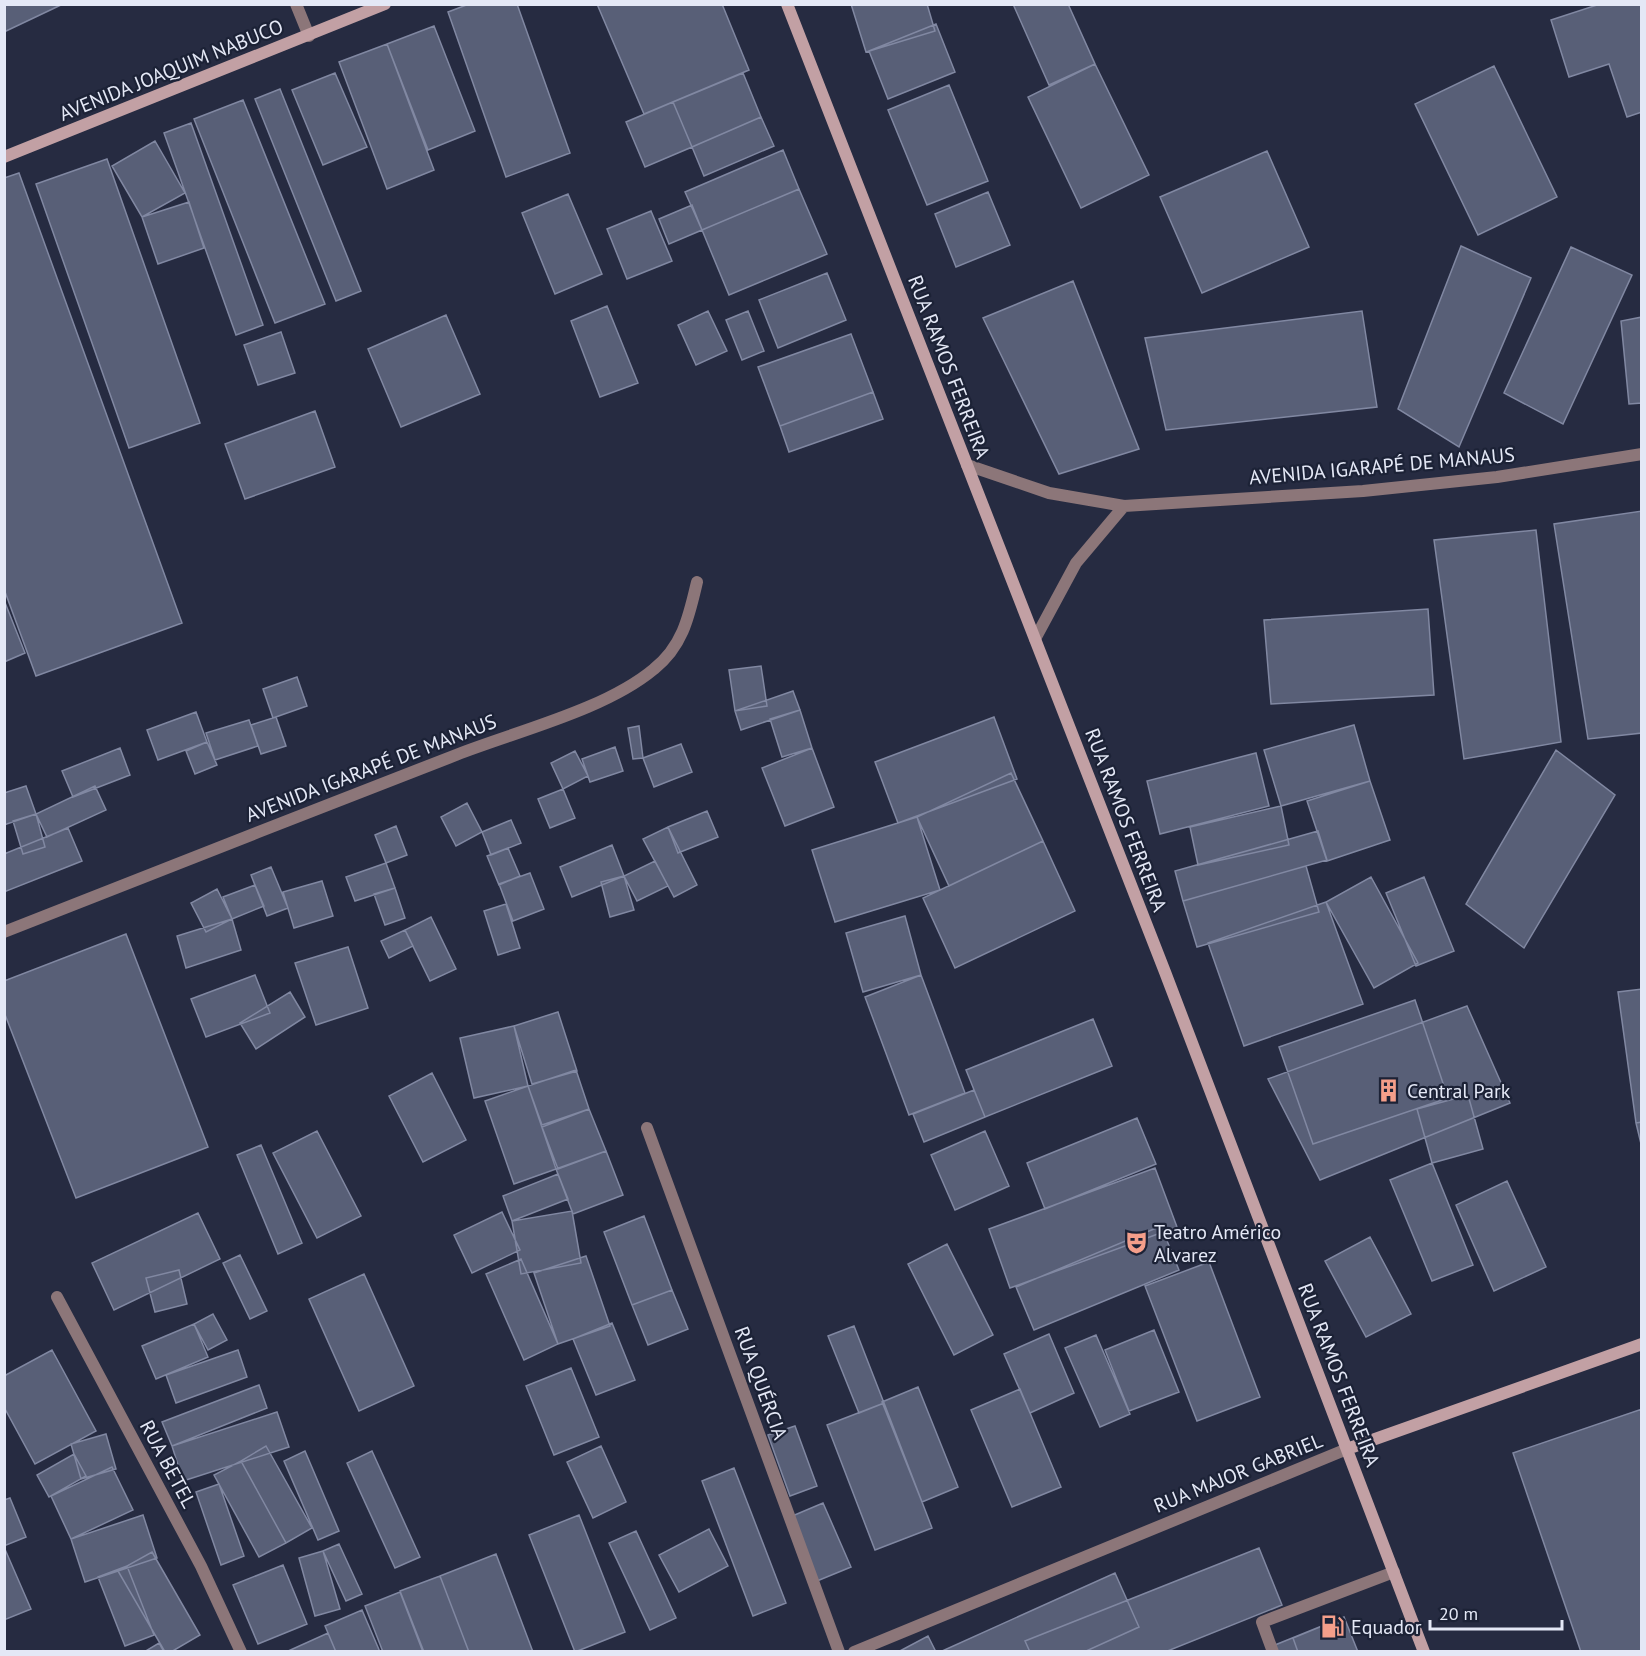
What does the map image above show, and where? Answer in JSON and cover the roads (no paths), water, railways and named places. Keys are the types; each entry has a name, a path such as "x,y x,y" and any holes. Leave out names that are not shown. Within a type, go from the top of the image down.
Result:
{"main road":[{"name":"AVENIDA JOAQUIM NABUCO","path":"4,157 385,4"},
{"name":"RUA RAMOS FERREIRA","path":"787,4 1165,972 1424,1652"},
{"name":"RUA MAJOR GABRIEL","path":"1347,1449 1641,1344"}],"street":[{"path":"296,4 309,36"},
{"name":"AVENIDA IGARAPÉ DE MANAUS","path":"966,465 1049,493 1125,506 1363,491 1497,477 1641,454"},
{"path":"1035,639 1076,562 1125,506"},
{"name":"AVENIDA IGARAPÉ DE MANAUS","path":"4,932 472,749 564,716 625,690 655,668 673,650 684,632 697,582"},
{"name":"RUA QUÉRCIA","path":"647,1128 839,1652"},
{"name":"RUA BETEL","path":"57,1297 201,1566 241,1652"},
{"name":"RUA MAJOR GABRIEL","path":"854,1652 1347,1449"},
{"path":"1273,1652 1262,1622 1394,1572"}],"place":[{"name":"Central Park","path":"1389,1091"},
{"name":"Teatro Américo Alvarez","path":"1136,1243"},
{"name":"Equador","path":"1333,1627"}]}
